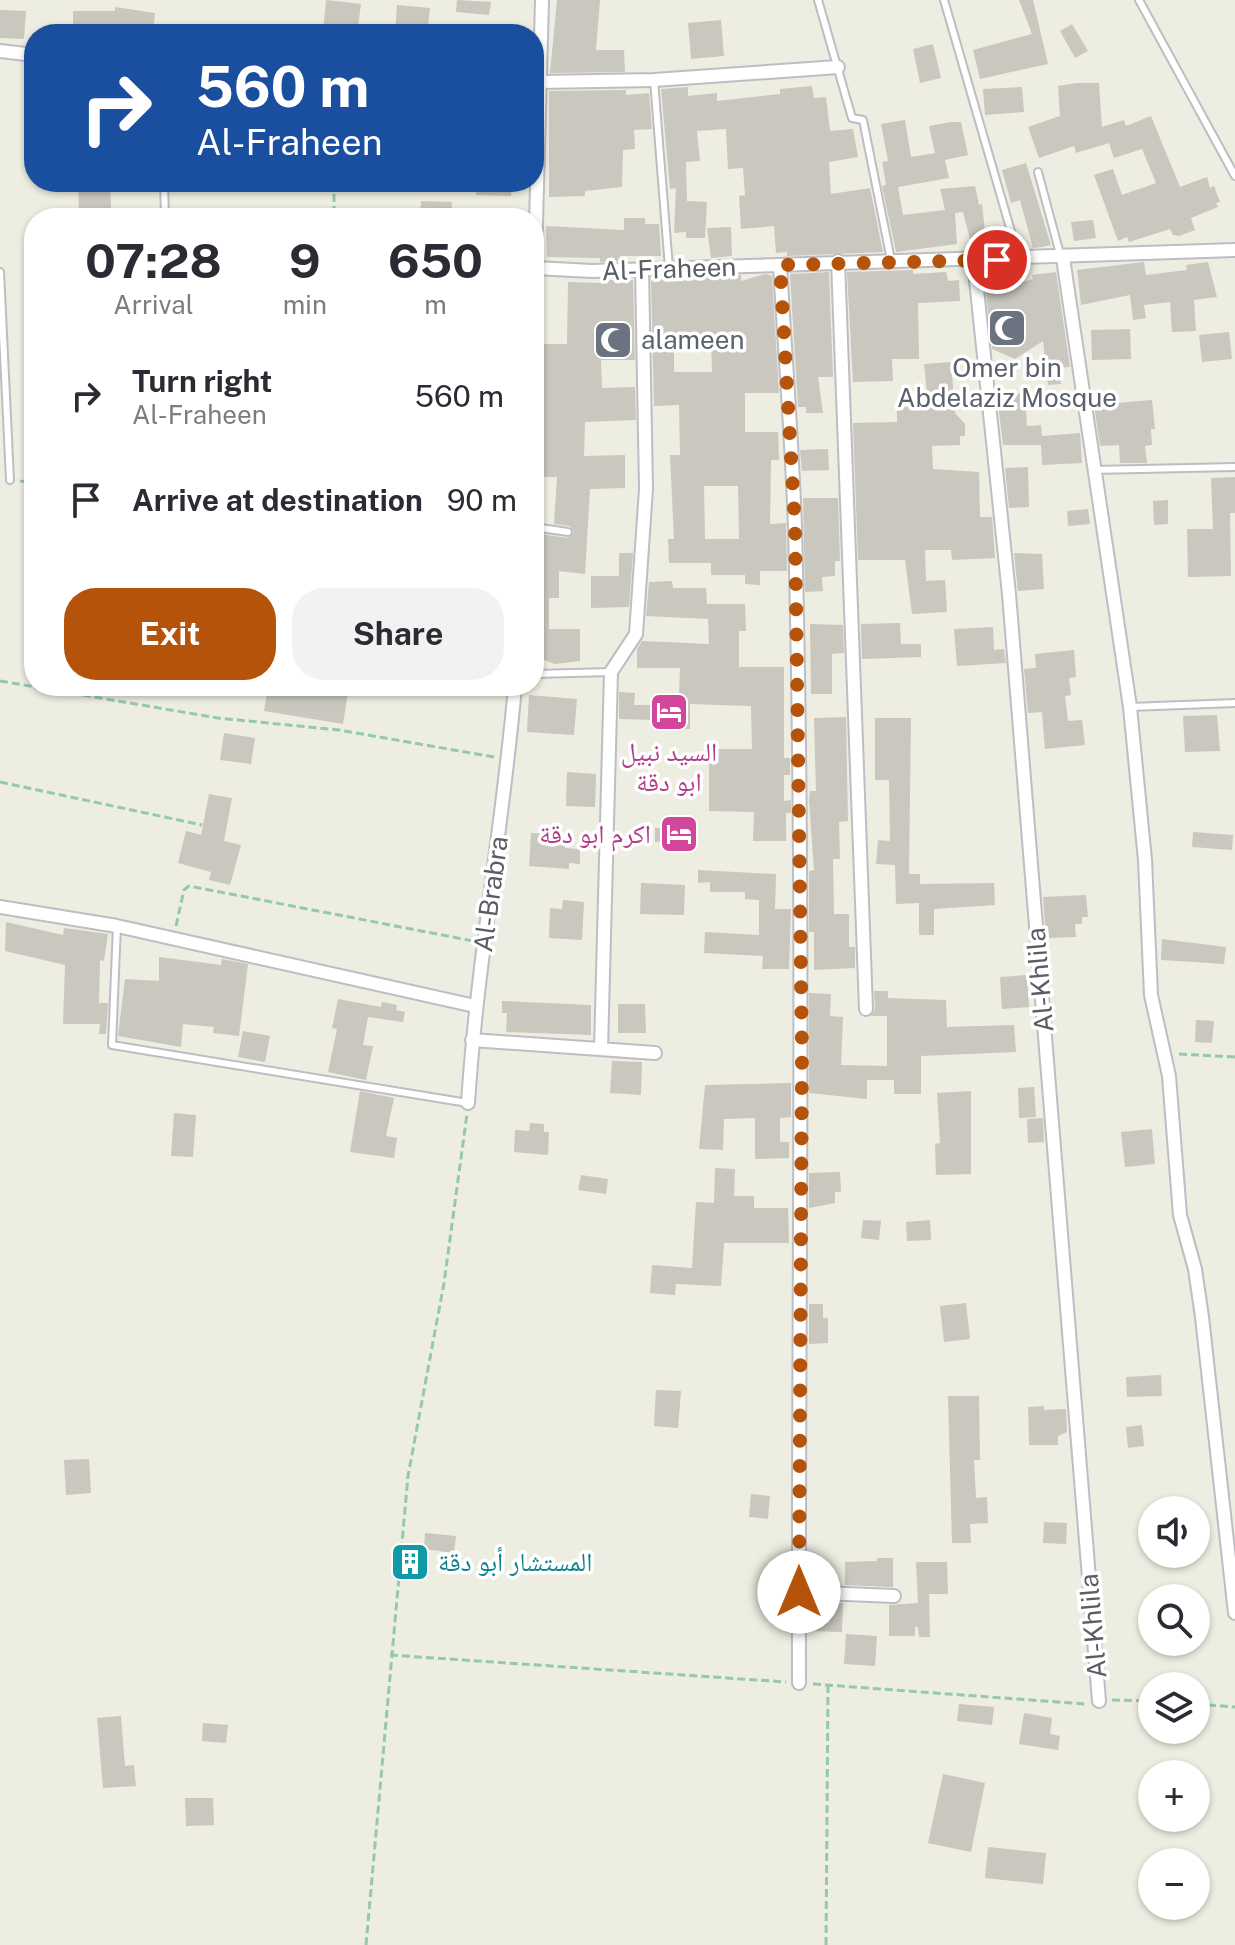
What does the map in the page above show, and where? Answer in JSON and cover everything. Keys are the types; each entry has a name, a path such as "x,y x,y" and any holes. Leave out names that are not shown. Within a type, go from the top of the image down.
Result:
{"street":[{"path":"541,24 542,0"},
{"path":"0,51 24,54"},
{"path":"544,82 654,80 838,67"},
{"name":"Al-Fraheen","path":"544,268 592,271 838,261 974,261 1235,250"},
{"path":"1062,258 1130,707 1145,860 1151,995 1175,1122 1180,1215 1195,1269 1202,1317 1235,1613"},
{"path":"838,261 866,1009"},
{"name":"Al-Khlila","path":"974,261 1009,594 1099,1701"},
{"path":"780,265 795,526 802,1037 799,1683"},
{"path":"601,1049 611,672 636,634 646,489 642,269"},
{"name":"Al-Brabra","path":"468,1103 475,1006 514,696"},
{"path":"0,907 117,926 475,1006"},
{"path":"472,1040 655,1053"},
{"path":"799,1592 894,1596"}],"lane":[{"path":"818,0 852,118 863,120 891,260"},
{"path":"944,0 1019,259"},
{"path":"1139,0 1235,176"},
{"path":"654,80 669,268"},
{"path":"1038,172 1062,258"},
{"path":"0,272 10,480"},
{"path":"1093,470 1235,467"},
{"path":"544,528 568,532"},
{"path":"544,674 611,672"},
{"path":"1130,707 1235,703"},
{"path":"117,926 112,1045 468,1103"}],"path":[{"path":"0,681 24,685"},
{"path":"88,696 218,718 339,730 440,749 509,755"},
{"path":"0,782 202,825"},
{"path":"174,938 179,903 189,886 484,943"},
{"path":"1163,1051 1235,1057"},
{"path":"366,1945 408,1476 444,1283 468,1103"},
{"path":"390,1655 1088,1704 1138,1701"},
{"path":"826,1945 828,1685"},
{"path":"1210,1705 1235,1707"}],"building":[{"path":"326,0 361,4 358,24 324,24"},
{"path":"457,0 491,2 489,15 456,12"},
{"path":"557,0 600,0 596,50 624,50 625,72 550,73"},
{"path":"1019,0 1033,0 1048,64 980,79 973,50 1032,34"},
{"path":"397,5 430,8 428,24 396,24"},
{"path":"115,7 155,13 154,24 73,24 73,11 115,11"},
{"path":"0,10 26,11 24,39 0,38"},
{"path":"721,20 724,56 691,59 688,23"},
{"path":"1072,24 1088,51 1075,58 1060,31"},
{"path":"933,44 941,78 920,83 913,49"},
{"path":"1099,83 1102,127 1124,120 1126,126 1151,116 1180,187 1207,177 1210,188 1214,186 1220,202 1216,203 1218,207 1191,218 1195,230 1179,236 1173,235 1170,229 1129,242 1127,237 1118,241 1094,175 1113,169 1122,195 1156,183 1142,149 1114,158 1109,143 1076,153 1074,146 1039,158 1028,127 1060,116 1058,86"},
{"path":"812,86 814,98 826,97 830,131 853,129 858,157 829,162 831,194 870,188 883,252 787,256 787,252 776,253 774,226 741,229 739,196 745,195 743,168 728,169 726,129 697,131 700,161 686,162 687,201 707,202 705,238 686,238 686,232 674,233 676,188 670,189 661,89 688,87 688,96 717,93 717,101 780,94 780,89"},
{"path":"1022,87 1024,112 985,115 983,89"},
{"path":"626,90 626,95 649,93 652,129 634,130 635,149 623,150 622,187 585,191 585,196 549,197 549,91"},
{"path":"905,120 911,157 935,153 929,126 951,122 961,122 968,155 945,160 949,178 898,187 903,215 945,210 940,189 975,186 979,205 982,204 986,242 971,243 963,212 955,213 957,244 896,252 882,186 886,185 882,162 888,161 881,124"},
{"path":"1026,163 1051,245 1033,248 1020,200 1011,203 1002,170"},
{"path":"78,192 110,192 111,208 79,208"},
{"path":"476,192 511,192 511,196 476,195"},
{"path":"421,201 452,202 452,208 421,208"},
{"path":"624,218 645,218 645,224 659,224 661,256 620,256 620,261 600,262 600,258 547,257 546,226 624,230"},
{"path":"1093,220 1096,238 1074,241 1071,222"},
{"path":"731,227 732,256 711,258 707,228"},
{"path":"1144,262 1146,275 1187,270 1186,265 1208,262 1217,297 1194,300 1196,331 1172,332 1170,302 1144,305 1146,318 1133,320 1130,295 1081,305 1077,270"},
{"path":"913,270 913,274 946,272 948,281 959,280 960,301 918,303 919,359 892,359 893,381 853,382 847,272"},
{"path":"829,272 833,377 818,377 823,413 806,413 806,407 798,407 790,274"},
{"path":"1056,272 1070,367 1059,368 1061,384 1048,385 1043,341 1015,359 992,349 986,293 1033,279 1032,275"},
{"path":"766,274 772,276 779,393 745,393 745,432 778,432 779,460 771,460 770,524 786,523 787,571 760,571 760,585 745,584 745,575 711,575 711,563 669,563 668,539 674,539 670,455 680,455 679,405 654,406 651,280 741,275 741,281","holes":["711,336 712,372 674,372 674,337","704,486 738,486 739,539 705,539"]},
{"path":"600,280 633,280 635,360 601,360 602,388 635,387 636,420 585,422 584,456 625,455 625,488 590,489 585,574 559,571 559,598 549,598 549,629 580,629 580,661 555,664 544,660 544,534 568,538 574,532 570,526 554,524 557,477 544,477 544,344 567,344 568,282 600,283"},
{"path":"1130,329 1131,359 1092,360 1091,330"},
{"path":"1229,332 1232,359 1202,362 1199,335"},
{"path":"951,362 955,413 965,424 965,436 960,436 960,445 932,446 933,469 979,472 980,517 992,517 995,558 952,560 951,550 925,550 926,581 945,580 947,612 912,614 905,560 858,560 853,423 897,422 897,411 901,408 928,403 924,364"},
{"path":"1025,393 1027,426 1041,425 1042,436 1080,433 1082,463 1042,465 1041,445 1003,445 997,395"},
{"path":"1152,400 1155,429 1151,429 1152,445 1145,446 1147,463 1120,463 1119,445 1100,446 1094,405"},
{"path":"828,449 829,470 802,471 800,450"},
{"path":"1028,467 1029,507 1009,508 1005,468"},
{"path":"1235,477 1235,513 1230,513 1231,576 1188,577 1187,529 1213,529 1211,478"},
{"path":"803,498 838,498 840,561 835,561 835,576 822,577 823,591 805,592"},
{"path":"1168,500 1168,524 1154,525 1153,501"},
{"path":"1088,509 1090,524 1068,526 1067,511"},
{"path":"619,553 633,553 629,607 591,608 591,576 619,576"},
{"path":"1014,553 1042,554 1044,589 1018,591"},
{"path":"672,581 673,588 706,588 707,604 745,604 746,631 739,631 739,667 784,667 784,758 790,758 790,775 784,775 784,801 791,800 791,813 786,813 786,841 753,841 754,812 709,811 709,749 752,749 751,706 690,704 690,729 656,729 656,720 619,719 619,692 635,693 634,705 669,705 669,694 679,694 680,668 637,668 637,649 642,641 709,644 708,619 646,616 649,582"},
{"path":"900,623 901,644 921,644 921,657 862,659 861,624"},
{"path":"810,624 843,625 844,653 832,654 832,694 811,694"},
{"path":"993,627 994,650 1004,649 1006,663 957,666 954,629"},
{"path":"1074,650 1076,677 1069,678 1071,695 1065,696 1068,721 1082,720 1085,745 1045,749 1042,712 1028,713 1024,669 1036,668 1035,654"},
{"path":"266,696 347,696 343,724 264,711"},
{"path":"529,696 577,699 574,735 527,732"},
{"path":"1217,715 1220,751 1185,752 1183,716"},
{"path":"846,717 848,821 839,822 840,859 833,859 834,914 849,914 849,947 855,947 855,968 814,970 814,932 809,932 809,871 814,870 809,800 810,791 816,791 814,718"},
{"path":"875,718 911,718 909,874 920,874 920,884 994,883 995,905 934,909 934,935 919,935 919,903 896,904 895,865 876,864 878,840 890,841 889,780 875,780"},
{"path":"224,733 255,738 251,764 220,760"},
{"path":"567,772 596,774 595,807 566,806"},
{"path":"209,794 232,798 224,841 241,845 230,885 209,880 211,872 178,863 186,831 201,835"},
{"path":"668,817 696,817 696,849 669,849 669,841 655,842 655,828 668,828"},
{"path":"1193,832 1233,835 1232,850 1192,847"},
{"path":"531,833 559,835 559,840 566,840 565,848 580,849 580,864 569,863 569,869 529,866"},
{"path":"698,870 776,874 775,909 791,909 789,969 762,969 763,956 704,953 705,932 759,935 759,900 745,899 745,892 710,892 710,882 698,883"},
{"path":"641,883 685,885 684,915 640,914"},
{"path":"1086,895 1088,917 1082,917 1082,924 1075,924 1076,937 1046,938 1043,897"},
{"path":"563,900 584,902 582,940 549,938 550,908 562,909"},
{"path":"6,922 63,935 64,928 108,934 104,961 100,960 99,1003 108,1003 106,1034 99,1034 100,1024 63,1024 65,965 5,951"},
{"path":"1162,939 1226,947 1224,964 1161,960"},
{"path":"159,957 221,965 222,959 248,964 239,1036 213,1033 214,1027 183,1024 181,1047 118,1036 125,979 159,981"},
{"path":"1027,975 1029,1007 1002,1009 1000,977"},
{"path":"874,991 888,991 888,998 946,1000 947,1027 1014,1025 1016,1052 921,1056 921,1094 894,1094 894,1080 867,1080 867,1099 809,1093 809,993 831,994 830,1016 843,1017 841,1065 887,1066 887,1016 871,1016 875,1009"},
{"path":"338,999 381,1007 382,1002 397,1005 396,1010 405,1012 403,1022 368,1017 363,1045 373,1046 366,1080 328,1072 337,1029 332,1028"},
{"path":"502,1001 591,1005 591,1035 506,1032 507,1013 502,1013"},
{"path":"618,1004 645,1004 646,1033 618,1033"},
{"path":"1196,1020 1214,1021 1212,1043 1195,1042"},
{"path":"243,1031 270,1036 265,1062 238,1057"},
{"path":"612,1061 642,1062 641,1095 610,1093"},
{"path":"791,1083 791,1117 780,1118 780,1142 789,1142 789,1158 755,1159 755,1118 724,1119 723,1150 699,1149 705,1085"},
{"path":"1034,1087 1036,1117 1019,1118 1018,1088"},
{"path":"360,1091 394,1098 386,1136 397,1138 394,1158 350,1152"},
{"path":"971,1091 971,1174 936,1175 935,1144 940,1143 937,1093"},
{"path":"174,1113 196,1115 193,1157 171,1156"},
{"path":"1043,1118 1044,1142 1028,1143 1027,1119"},
{"path":"530,1123 544,1124 544,1132 549,1132 548,1155 514,1152 515,1130 529,1131"},
{"path":"1152,1129 1155,1164 1125,1167 1121,1132"},
{"path":"715,1168 735,1169 734,1196 754,1196 754,1208 788,1208 789,1243 724,1243 721,1286 676,1284 675,1295 650,1293 652,1265 692,1268 696,1202 714,1203"},
{"path":"840,1172 841,1192 835,1192 835,1203 809,1208 809,1173"},
{"path":"581,1175 608,1179 606,1194 578,1190"},
{"path":"863,1220 881,1221 879,1240 861,1238"},
{"path":"930,1220 931,1240 907,1241 906,1222"},
{"path":"966,1303 970,1339 944,1342 940,1306"},
{"path":"809,1304 823,1304 823,1318 828,1318 828,1343 809,1344"},
{"path":"1161,1375 1162,1396 1127,1397 1126,1377"},
{"path":"656,1390 681,1391 678,1428 654,1426"},
{"path":"948,1396 979,1396 980,1460 974,1460 976,1498 987,1497 988,1523 970,1524 971,1543 952,1543"},
{"path":"1044,1406 1044,1410 1066,1409 1067,1432 1058,1436 1058,1445 1029,1445 1028,1407"},
{"path":"1142,1425 1144,1446 1128,1448 1126,1427"},
{"path":"89,1459 91,1493 66,1495 64,1460"},
{"path":"751,1494 770,1496 768,1519 749,1517"},
{"path":"1044,1522 1067,1523 1066,1544 1043,1543"},
{"path":"425,1533 456,1536 454,1553 424,1549"},
{"path":"877,1558 893,1558 893,1587 845,1585 845,1562 877,1561"},
{"path":"916,1562 947,1562 948,1594 929,1594 930,1637 919,1637 918,1627 915,1627 915,1636 889,1636 889,1605 918,1603"},
{"path":"808,1601 843,1603 842,1632 808,1631"},
{"path":"846,1634 877,1636 875,1666 844,1664"},
{"path":"959,1704 994,1707 992,1725 957,1721"},
{"path":"1024,1713 1052,1718 1050,1734 1060,1736 1058,1750 1019,1744"},
{"path":"121,1716 125,1766 134,1765 136,1786 103,1788 97,1718"},
{"path":"203,1723 228,1725 226,1743 202,1741"},
{"path":"943,1774 985,1783 971,1852 928,1843"},
{"path":"185,1798 213,1798 214,1825 186,1826"},
{"path":"988,1847 1046,1853 1043,1884 985,1878"}],"place":[{"name":"Omer bin Abdelaziz Mosque","path":"1007,328"},
{"name":"alameen","path":"613,340"},
{"name":"السيد نبيل ابو دقة","path":"669,712"},
{"name":"اكرم ابو دقة","path":"679,834"},
{"name":"المستشار أبو دقة","path":"410,1562"}],"route":[{"path":"799,1592 798,1237 802,1052 795,526 780,265 838,261 997,260"}]}
